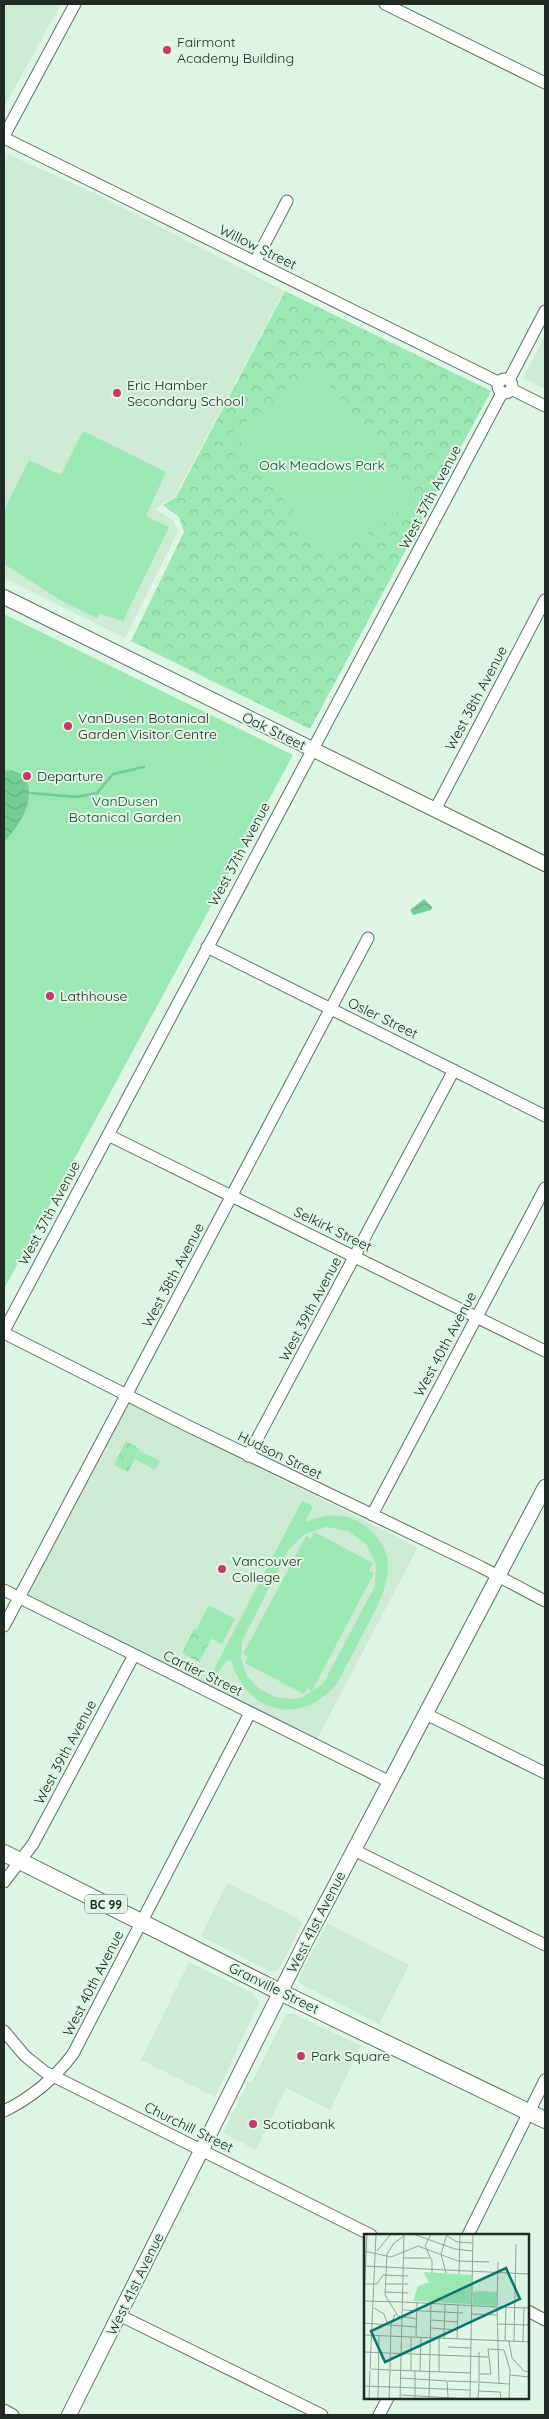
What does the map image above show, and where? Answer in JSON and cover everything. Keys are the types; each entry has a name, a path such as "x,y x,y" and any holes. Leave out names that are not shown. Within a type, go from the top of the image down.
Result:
{"highway":[{"name":"Granville Street","path":"4,1853 280,1992 545,2120"}],"main road":[{"name":"Oak Street","path":"4,597 545,864"},
{"name":"West 41st Avenue","path":"69,2415 280,1992 545,1487"}],"street":[{"path":"4,137 75,4"},
{"path":"385,4 545,83"},
{"name":"Willow Street","path":"4,137 545,406"},
{"path":"254,262 287,201"},
{"name":"West 37th Avenue","path":"4,1332 545,311"},
{"name":"West 38th Avenue","path":"435,810 545,600"},
{"name":"West 38th Avenue","path":"4,1626 368,938"},
{"name":"Osler Street","path":"207,947 545,1116"},
{"name":"West 39th Avenue","path":"248,1456 454,1070"},
{"name":"Selkirk Street","path":"108,1134 545,1351"},
{"name":"West 40th Avenue","path":"372,1515 545,1188"},
{"name":"Hudson Street","path":"4,1332 248,1456 498,1576 545,1601"},
{"name":"Cartier Street","path":"4,1590 390,1782"},
{"name":"West 39th Avenue","path":"4,1882 33,1844 134,1655"},
{"name":"West 40th Avenue","path":"4,2110 34,2094 54,2077 73,2054 250,1713"},
{"path":"426,1714 545,1773"},
{"path":"354,1850 545,1945"},
{"name":"Churchill Street","path":"4,2031 25,2056 54,2077 370,2234"},
{"path":"468,2234 545,2080"},
{"path":"529,2312 545,2320"},
{"path":"119,2315 322,2415"},
{"path":"379,2415 387,2399"},
{"path":"4,2410 13,2415"}],"shaded area":[{"path":"4,4 61,4 4,107"},
{"name":"Eric Hamber Secondary School","path":"9,155 93,192 284,291 175,496 155,509 174,521 178,531 125,638 4,578 4,164"},
{"path":"545,336 545,389 523,378"},
{"name":"Vancouver College","path":"128,1403 418,1547 317,1739 29,1598 27,1595"},
{"path":"227,1883 297,1918 302,1924 281,1966 276,1971 269,1971 201,1936"},
{"path":"327,1923 409,1965 379,2024 299,1983 299,1976"},
{"path":"189,1962 253,1993 259,2003 215,2097 141,2060"},
{"path":"288,2014 295,2014 361,2046 330,2110 286,2088 256,2150 223,2133 248,2082 253,2080 283,2020"}],"green space":[{"name":"Oak Meadows Park","path":"285,291 491,391 310,729 131,641 184,532 179,517 163,505 176,497"},
{"path":"317,369 414,499 330,562 233,432"},
{"path":"83,431 166,472 146,516 169,527 123,621 100,614 97,618 65,603 4,564 4,510 29,460 61,475"},
{"name":"VanDusen Botanical Garden","path":"4,614 293,755 4,1289"},
{"path":"126,1441 140,1449 128,1472 114,1465"},
{"path":"140,1451 160,1461 155,1470 135,1459"},
{"path":"302,1501 313,1506 305,1522 320,1517 343,1516 364,1525 377,1537 388,1561 385,1588 338,1682 324,1696 308,1706 293,1709 277,1709 262,1703 249,1693 239,1678 231,1660 226,1661 216,1675 212,1673","holes":["326,1527 348,1531 366,1544 376,1564 375,1586 323,1684 301,1698 275,1697 259,1689 247,1676 241,1659 242,1641 289,1549 305,1534"]},
{"path":"314,1532 373,1563 369,1570 374,1573 312,1691 307,1688 304,1694 245,1663 248,1657 243,1654 306,1536 311,1539"},
{"path":"209,1605 235,1619 222,1644 196,1630"},
{"path":"194,1629 212,1638 199,1662 182,1653"}],"water":[{"path":"11,770 24,775 29,793 28,802 21,819 4,842 4,771"},
{"path":"424,899 432,907 431,910 413,915 410,910"}],"waterway":[{"path":"30,793 76,797 97,793 113,774 144,767"}],"place":[{"name":"Fairmont Academy Building","path":"167,50"},
{"name":"Eric Hamber Secondary School","path":"117,393"},
{"name":"VanDusen Botanical Garden Visitor Centre","path":"68,726"},
{"name":"Departure","path":"27,776"},
{"name":"Lathhouse","path":"50,996"},
{"name":"Vancouver College","path":"222,1569"},
{"name":"Park Square","path":"301,2056"},
{"name":"Scotiabank","path":"253,2124"}]}
